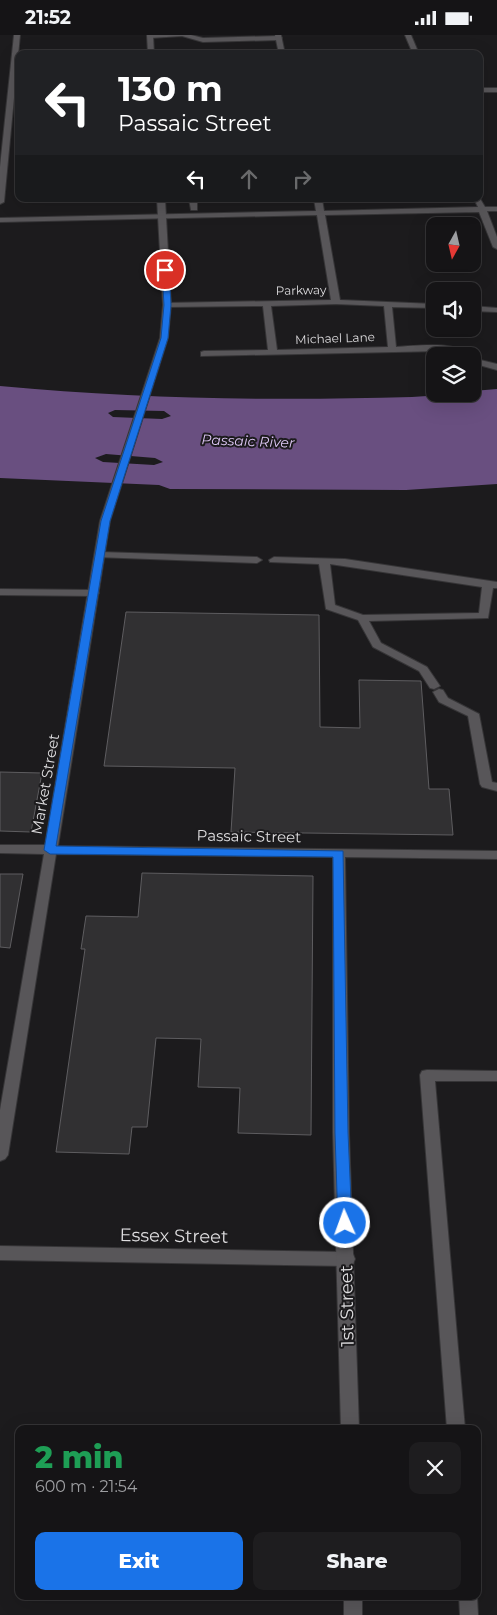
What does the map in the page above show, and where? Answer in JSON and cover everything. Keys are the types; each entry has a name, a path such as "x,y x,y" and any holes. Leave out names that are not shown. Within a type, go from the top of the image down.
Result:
{"street":[{"path":"15,50 17,35"},
{"path":"151,50 150,35 180,35"},
{"path":"184,35 203,40 278,37 281,50"},
{"path":"408,35 414,50"},
{"path":"0,202 15,54"},
{"path":"483,91 497,90"},
{"path":"0,101 15,100"},
{"name":"Market Street","path":"0,1155 105,521 153,379 164,338 167,305 161,202"},
{"path":"193,202 194,208"},
{"path":"319,202 336,302"},
{"path":"479,202 497,247"},
{"path":"0,220 497,209"},
{"name":"Parkway","path":"167,305 336,302 426,305"},
{"path":"267,303 273,352"},
{"path":"388,303 392,349"},
{"path":"481,309 497,310"},
{"name":"Michael Lane","path":"204,354 426,348"},
{"path":"481,363 497,367"},
{"path":"100,555 257,560"},
{"path":"274,560 324,561 492,585 484,616 362,619 330,607 324,561"},
{"path":"0,592 94,593"},
{"path":"362,619 377,645 423,669 443,700 473,715 486,784 497,787"},
{"name":"Passaic Street","path":"0,849 497,855"},
{"name":"1st Street","path":"339,853 341,1133 347,1259 350,1425"},
{"path":"456,1425 427,1075 497,1077"},
{"name":"Essex Street","path":"0,1253 347,1259"},
{"path":"353,1600 353,1615"},
{"path":"468,1600 469,1615"}],"water":[{"name":"Passaic River","path":"0,386 102,394 206,398 309,399 426,396 426,402 481,402 481,390 497,389 497,484 406,490 170,489 159,485 0,478","holes":["115,410 164,411 171,416 162,419 113,417 108,413","106,454 155,458 163,462 154,465 103,462 95,458"]}],"building":[{"path":"126,612 319,615 320,727 360,728 359,680 421,681 429,789 449,789 453,835 231,832 235,768 104,766"},
{"path":"0,772 42,773 31,832 0,831"},
{"path":"142,873 313,876 311,1135 238,1133 240,1088 198,1087 201,1039 156,1038 147,1127 132,1127 129,1154 56,1152 85,949 81,949 86,916 138,917"},
{"path":"0,874 23,874 10,948 0,947"}],"route":[{"path":"165,270 167,321 164,338 153,379 105,521 50,850 339,853 341,1133 345,1223"}]}
